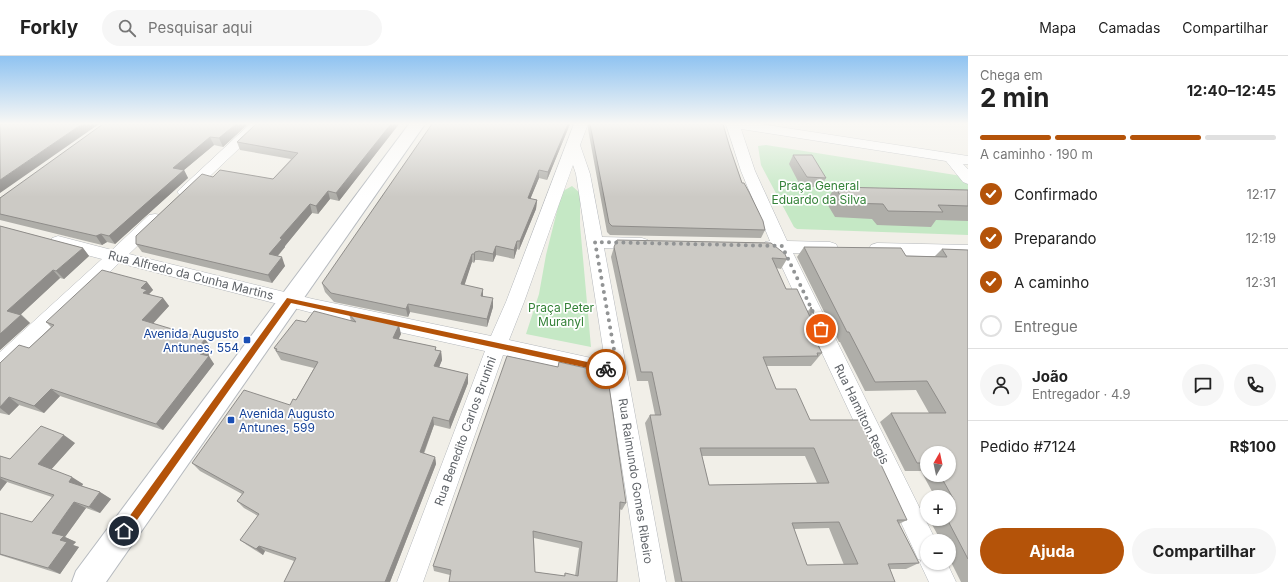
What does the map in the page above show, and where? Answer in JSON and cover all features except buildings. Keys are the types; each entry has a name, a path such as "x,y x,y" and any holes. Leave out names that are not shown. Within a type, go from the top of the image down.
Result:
{"street":[{"path":"0,365 231,149"},
{"path":"87,582 399,149"},
{"name":"Rua Benedito Carlos Brunini","path":"410,582 571,149"},
{"name":"Rua Raimundo Gomes Ribeiro","path":"575,149 583,174 653,582"},
{"name":"Rua Hamilton Regis","path":"740,149 742,157 782,246 920,535"},
{"path":"895,149 968,160"},
{"path":"950,157 968,179"},
{"name":"Rua Alfredo da Cunha Martins","path":"38,236 115,257 290,300 618,372"},
{"path":"595,242 659,244"},
{"path":"752,246 968,251"},
{"path":"937,570 943,582"}],"green space":[{"name":"Praça General Eduardo da Silva","path":"758,149 788,149 968,177 968,235 797,229 794,227 761,165"},
{"name":"Praça Peter Muranyl","path":"572,186 580,193 580,225 591,347 526,334 539,294 546,255 560,199 563,191"}],"way so far":[{"path":"606,369 618,372 595,242 722,246 782,246 821,329"}],"place":[{"name":"Avenida Augusto Antunes, 554","path":"247,340"},
{"name":"Avenida Augusto Antunes, 599","path":"231,420"}],"route":[{"path":"124,531 290,300 606,369"}]}
